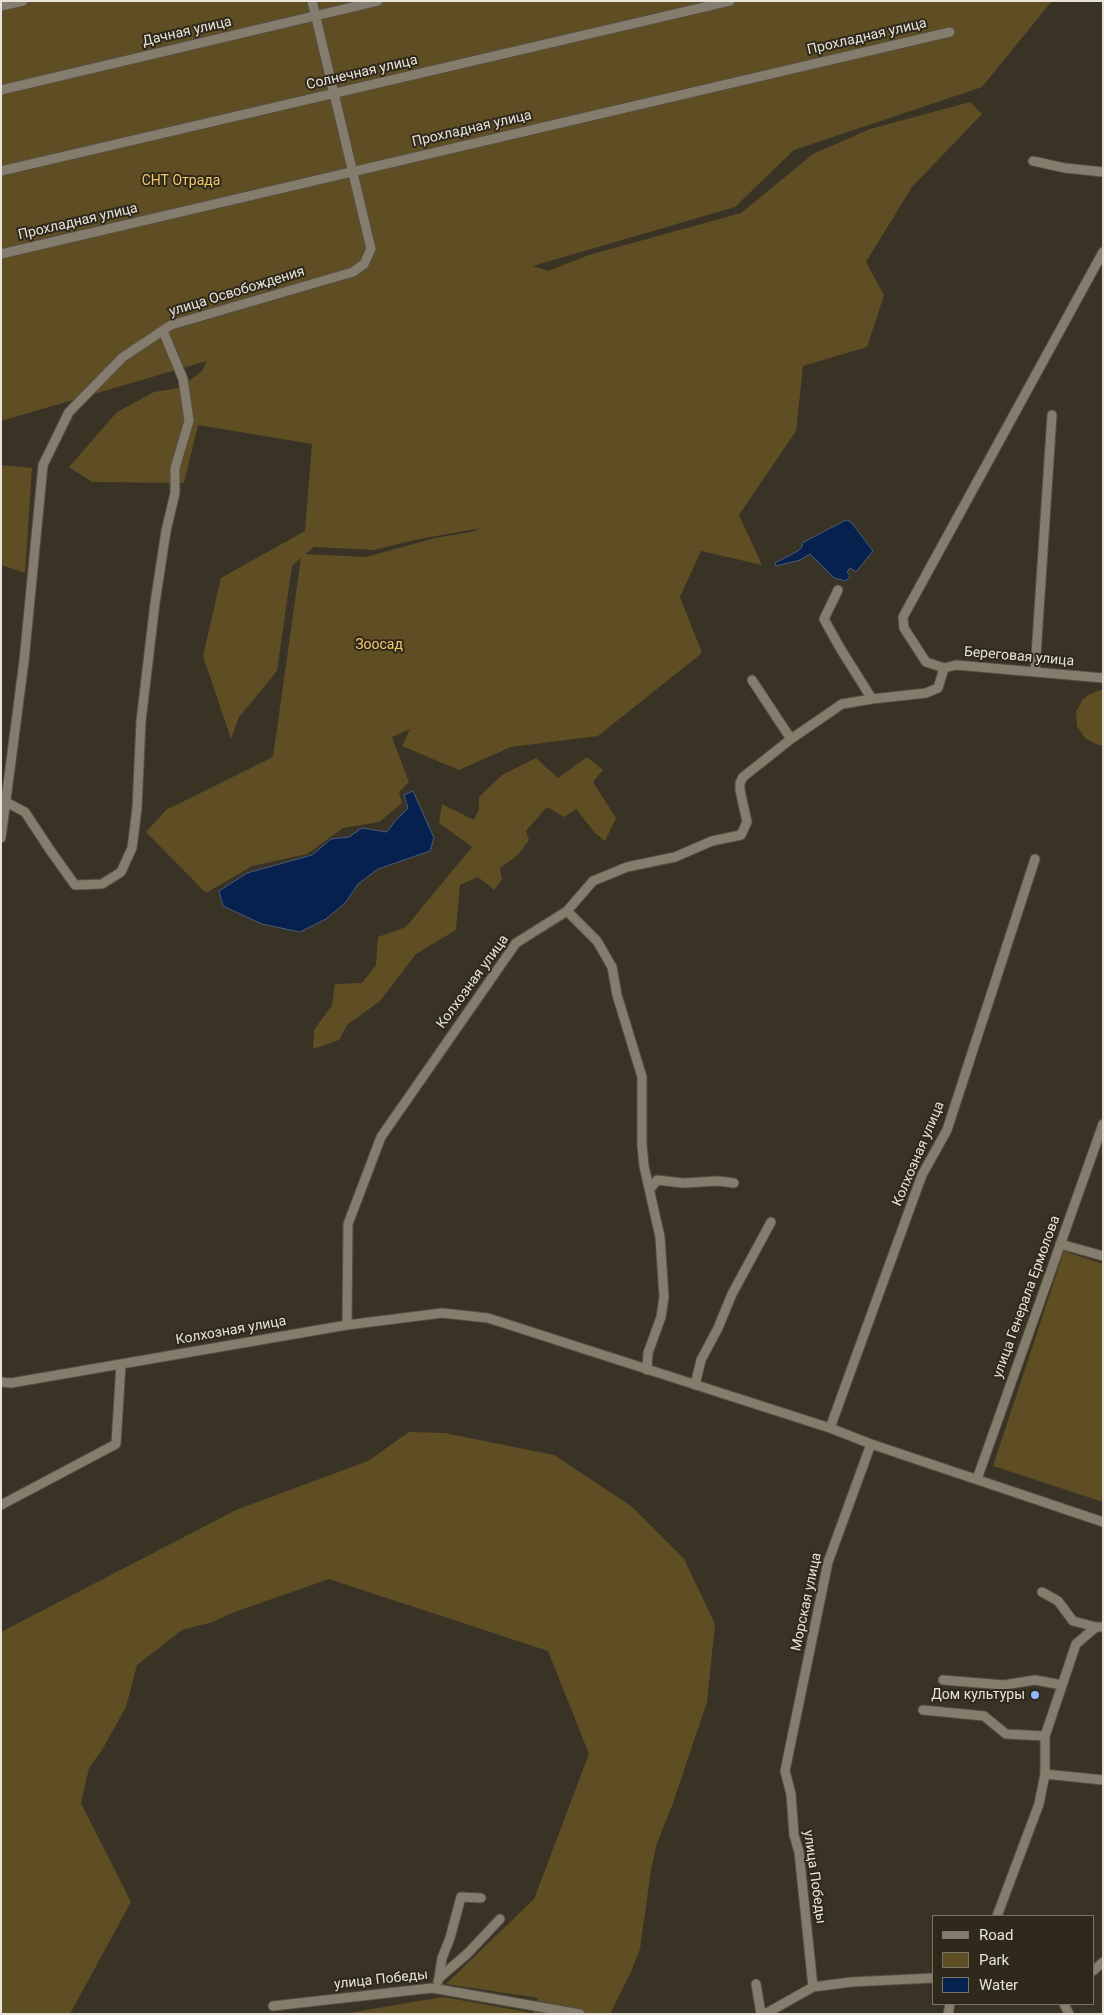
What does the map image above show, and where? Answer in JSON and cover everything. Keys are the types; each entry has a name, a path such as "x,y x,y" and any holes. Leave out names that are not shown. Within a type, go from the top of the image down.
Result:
{"street":[{"path":"1,6 23,1"},
{"name":"улица Освобождения","path":"1,838 24,661 43,465 69,412 123,357 171,325 353,272 364,264 371,249 312,1"},
{"name":"Дачная улица","path":"1,90 378,1"},
{"name":"Солнечная улица","path":"1,170 730,1"},
{"name":"Прохладная улица","path":"1,254 950,32"},
{"path":"1033,161 1065,168 1103,172"},
{"path":"944,668 926,662 904,628 903,617 1103,252"},
{"path":"6,802 26,812 75,885 102,884 121,872 132,848 141,721 156,603 166,532 175,493 175,468 189,421 183,379 163,331"},
{"path":"1035,671 1052,415"},
{"path":"838,590 824,619 872,699"},
{"name":"Береговая улица","path":"791,739 842,704 926,694 938,688 944,668 956,665 1103,678"},
{"path":"752,680 791,739"},
{"name":"Колхозная улица","path":"347,1325 348,1224 381,1136 516,943 567,912 593,881 627,867 675,857 712,841 741,835 747,822 740,782 743,777 791,739"},
{"name":"Колхозная улица","path":"830,1428 922,1174 947,1130 1035,859"},
{"path":"567,912 596,941 612,967 617,995 642,1077 642,1145 660,1237 664,1297 661,1317 648,1353 647,1370"},
{"name":"улица Генерала Ермолова","path":"977,1479 1103,1124"},
{"path":"650,1189 657,1180 683,1183 718,1181 734,1183"},
{"path":"695,1385 701,1360 718,1328 732,1294 771,1222"},
{"path":"1060,1244 1103,1256"},
{"name":"Колхозная улица","path":"1,1382 121,1364 347,1325 442,1313 488,1318 830,1428 871,1444 1103,1522"},
{"path":"1,1504 116,1444 121,1364"},
{"name":"Морская улица","path":"785,1771 828,1562 871,1444"},
{"path":"1042,1592 1058,1601 1073,1621 1100,1627"},
{"path":"997,1915 1039,1804 1045,1774 1045,1736 1076,1644 1100,1627"},
{"path":"944,1680 1004,1685 1035,1680 1062,1685"},
{"path":"923,1710 984,1716 1006,1734 1045,1736"},
{"name":"улица Победы","path":"785,1771 791,1794 794,1835 799,1852 813,1987"},
{"path":"1045,1774 1103,1780"},
{"path":"437,1989 442,1958 450,1938 461,1897 482,1898"},
{"path":"439,1978 468,1954 500,1919"},
{"path":"765,2014 813,1987 851,1982 932,1978"},
{"path":"756,1984 761,2014"},
{"name":"улица Победы","path":"273,2006 437,1989 580,2014"}],"green space":[{"path":"1,1 1052,1 982,87 794,150 735,207 533,266 548,271 589,255 741,213 813,154 870,129 970,102 982,114 912,187 866,262 884,295 867,347 803,366 796,431 739,515 762,565 701,551 680,597 702,653 598,736 511,747 459,770 402,746 410,729 392,737 409,782 399,792 402,803 379,822 343,828 307,854 252,866 206,893 146,832 166,810 273,757 301,558 292,566 277,671 239,717 231,739 203,656 221,578 305,531 312,444 198,425 184,483 92,482 69,467 117,412 154,392 179,388 202,371 207,361 1,421","holes":["481,528 471,532 435,538 366,557 305,554 314,547 374,550 414,540"]},
{"path":"1,465 32,468 25,573 1,565"},
{"path":"1103,689 1103,745 1098,745 1085,738 1077,726 1076,712 1083,699"},
{"path":"587,757 603,770 593,782 616,818 605,841 595,833 576,809 564,817 547,807 526,831 529,840 517,856 500,868 502,880 494,890 478,877 460,885 456,930 416,954 380,1001 347,1025 339,1040 313,1049 314,1030 332,1005 335,984 362,983 376,965 378,937 406,927 472,847 439,823 442,804 474,820 479,809 479,797 502,775 536,758 558,778"},
{"path":"1064,1251 1103,1264 1103,1502 993,1466"},
{"path":"409,1432 445,1433 554,1455 631,1506 684,1559 715,1624 707,1702 672,1806 657,1843 651,1870 640,1949 610,2014 343,2014 443,1997 533,2013 538,1998 446,1984 534,1899 589,1754 548,1651 329,1579 232,1613 213,1622 182,1630 137,1665 126,1707 102,1750 89,1768 81,1803 131,1902 70,2014 1,2014 1,1632 236,1510 368,1461"}],"water":[{"path":"846,520 851,522 873,551 856,572 850,568 847,572 850,576 846,581 834,578 810,554 800,560 776,566 775,563 798,551 802,547 802,543"},
{"path":"413,791 434,838 430,851 378,869 358,884 346,902 326,919 300,932 262,924 223,906 219,891 247,873 312,855 331,839 349,837 362,828 387,832 408,808 404,795"}],"place":[{"name":"Дом культуры","path":"1035,1695"}],"park label":[{"name":"СНТ Отрада","path":"181,181"},
{"name":"Зоосад","path":"379,645"}]}
